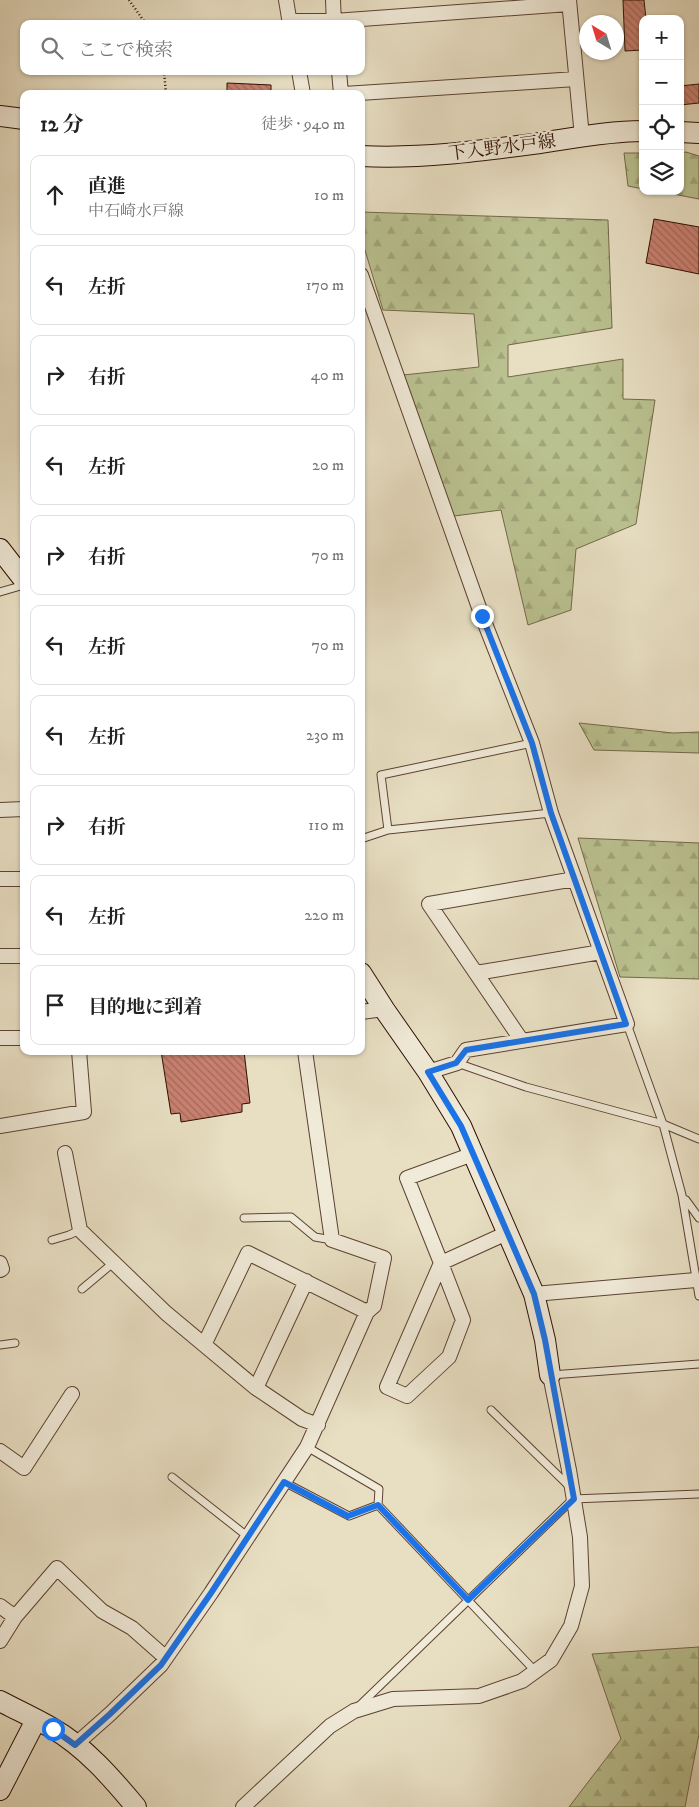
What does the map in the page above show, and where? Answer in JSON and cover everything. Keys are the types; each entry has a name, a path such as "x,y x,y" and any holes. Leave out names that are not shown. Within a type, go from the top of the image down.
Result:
{"street":[{"path":"286,0 289,20"},
{"path":"333,0 334,20"},
{"path":"358,20 569,2 582,137"},
{"path":"300,75 302,90"},
{"path":"340,75 342,90"},
{"path":"365,93 576,79"},
{"path":"0,116 20,118"},
{"name":"下入野水戸線","path":"365,156 452,155 582,137 639,131"},
{"path":"684,132 699,133"},
{"path":"365,286 482,616 532,743 551,813 626,1024 466,1050 456,1063 428,1072"},
{"path":"0,549 20,575"},
{"path":"0,810 20,809"},
{"path":"0,879 20,879"},
{"path":"522,1041 429,904 576,879"},
{"path":"476,973 601,952"},
{"path":"0,956 20,956"},
{"path":"243,1807 330,1726 354,1711 393,1699 479,1696 522,1681 551,1660 571,1626 582,1586 580,1537 573,1494 543,1332 534,1294 461,1126 428,1072 365,979"},
{"path":"365,1011 384,1009"},
{"path":"0,1038 20,1038"},
{"path":"0,1126 84,1112 79,1055"},
{"path":"75,1745 161,1665 211,1593 307,1447 367,1312 374,1306 384,1258 332,1240 306,1055"},
{"path":"65,1153 80,1230 166,1313 256,1388 302,1419 318,1425"},
{"path":"473,1154 407,1178 441,1262 463,1320 449,1357 407,1396 387,1387 441,1262 508,1233"},
{"path":"204,1345 248,1254 367,1312"},
{"path":"0,1263 2,1269 0,1270"},
{"path":"534,1294 696,1280"},
{"path":"256,1388 306,1281"},
{"path":"0,1450 24,1468 72,1394"},
{"path":"0,1641 15,1617 57,1568 102,1611 132,1628 166,1658"},
{"path":"0,1606 15,1617"},
{"path":"0,1701 53,1729 75,1745 105,1772 136,1807"},
{"path":"0,1790 36,1720"}],"lane":[{"path":"0,592 20,586"},
{"path":"388,830 381,775 532,743"},
{"path":"365,838 388,830 551,813"},
{"path":"626,1024 663,1124 682,1196 699,1296"},
{"path":"456,1063 526,1087 663,1124 699,1139"},
{"path":"682,1196 699,1218"},
{"path":"244,1218 291,1218 315,1237 332,1240"},
{"path":"52,1240 69,1236 80,1230"},
{"path":"82,1289 113,1263"},
{"path":"0,1345 15,1343"},
{"path":"550,1374 699,1364"},
{"path":"491,1410 573,1494"},
{"path":"307,1447 379,1489 378,1505 536,1671"},
{"path":"172,1477 247,1536"},
{"path":"284,1482 348,1516 378,1505"},
{"path":"354,1711 573,1494 699,1494"}],"path":[{"path":"129,0 143,20"},
{"path":"164,75 166,90"}],"green space":[{"path":"684,152 699,156 699,199 678,195 684,195"},
{"path":"624,153 639,153 639,188 628,186"},
{"path":"365,212 608,220 612,328 508,345 508,377 623,359 623,399 655,400 636,524 576,549 571,610 528,625 501,510 454,516 403,375 479,367 474,314 383,310 365,250"},
{"path":"579,723 673,733 699,732 699,753 594,750"},
{"path":"578,838 699,843 699,979 620,977"},
{"path":"699,1647 699,1734 685,1807 569,1807 621,1739 592,1654"}],"building":[{"path":"623,0 644,0 646,15 639,15 639,50 625,51"},
{"path":"227,83 271,85 271,90 227,90"},
{"path":"699,84 699,103 684,105 684,86"},
{"path":"654,219 699,227 699,274 646,263"},
{"path":"162,1055 244,1055 250,1103 242,1104 242,1112 181,1122 180,1113 171,1114"}],"route":[{"path":"53,1729 75,1745 161,1665 284,1482 348,1516 378,1505 468,1600 574,1499 545,1340 534,1294 461,1126 428,1072 456,1063 466,1050 626,1024 551,813 532,743 482,616"}]}
